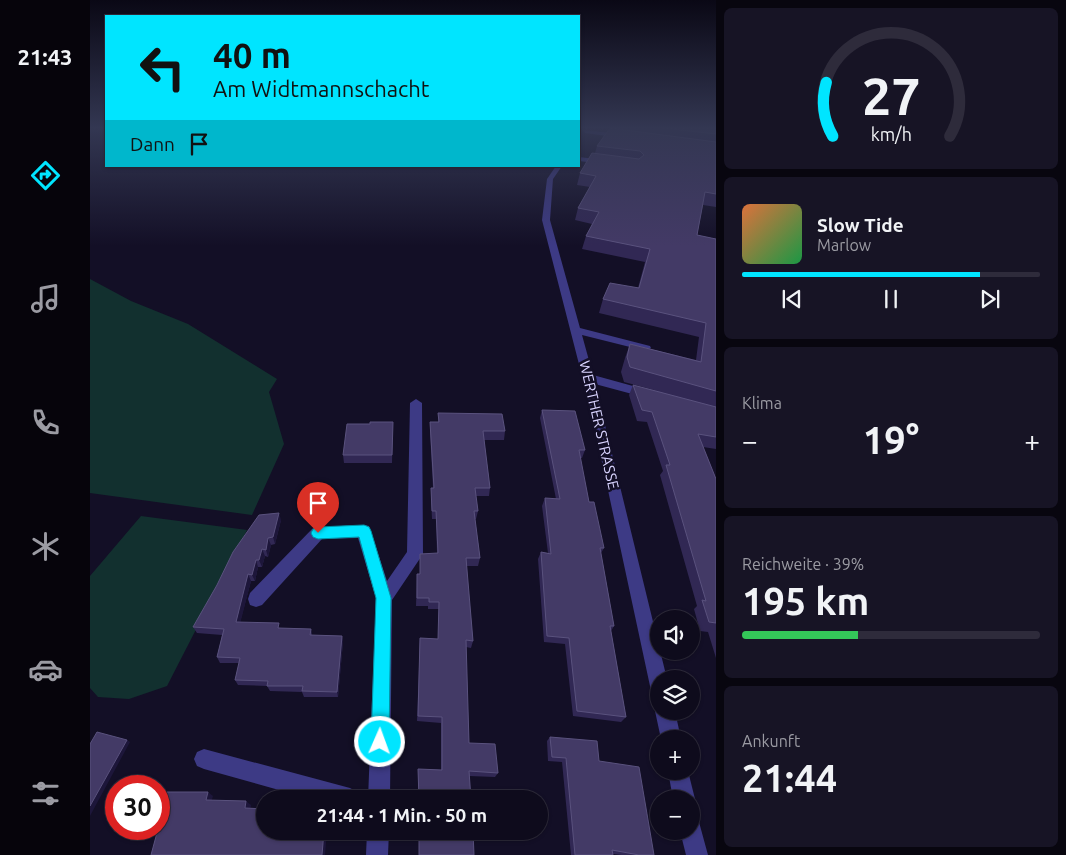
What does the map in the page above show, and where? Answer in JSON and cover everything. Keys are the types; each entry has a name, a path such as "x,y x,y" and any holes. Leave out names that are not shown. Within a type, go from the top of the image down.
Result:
{"street":[{"name":"WERTHER STRASSE","path":"558,167 550,179 546,220 589,378 655,670"},
{"path":"576,330 655,351"},
{"path":"589,378 662,398"},
{"path":"384,598 415,554 416,403"},
{"path":"256,599 318,533 364,531 384,598 379,790"},
{"path":"204,759 317,790"},
{"path":"377,855 378,840"},
{"path":"693,840 697,855"}],"green space":[{"path":"90,279 131,301 188,324 277,379 269,392 284,444 252,515 90,493"},
{"path":"141,516 247,530 167,686 129,699 98,697 90,688 90,576"}],"building":[{"path":"584,167 716,167 716,194 705,192 697,235 716,239 716,391 630,367 627,357 630,344 701,362 706,323 603,299 610,283 639,288 650,249 586,236 599,212 578,208 596,176 580,173"},
{"path":"633,385 716,407 716,437 698,434 716,479 716,623 709,622 702,600 706,601 666,465 670,465 652,412 642,410"},
{"path":"542,410 575,411 585,450 579,450 589,502 594,502 604,548 600,548 614,626 610,626 626,717 577,711 569,638 547,636 541,552 551,554 545,498 560,499"},
{"path":"438,413 502,414 505,431 483,431 490,488 475,488 478,511 474,511 480,558 466,558 473,641 466,640 469,743 495,744 498,773 469,771 470,790 419,790 418,769 442,770 442,717 418,716 420,638 438,639 439,602 429,602 429,598 417,598 417,574 420,574 420,554 438,553 436,511 432,511 431,488 434,488 430,422 439,422"},
{"path":"370,422 393,422 392,455 343,455 347,424 370,424"},
{"path":"279,513 273,537 268,538 266,550 262,549 259,560 256,560 252,575 248,574 236,622 279,623 278,628 311,629 310,635 342,636 337,692 302,691 303,686 267,686 268,681 235,680 240,658 217,657 224,629 193,627 233,552 259,515"},
{"path":"97,732 127,740 107,775 105,775 105,779 90,806 90,744"},
{"path":"550,737 597,741 599,761 639,767 654,855 639,855 612,850 613,855 575,855 566,758 552,757"},
{"path":"170,792 208,792 206,800 246,801 245,808 256,809 256,840 323,840 322,855 151,855 155,840 170,840"},
{"path":"419,840 473,840 474,855 419,855"}],"route":[{"path":"318,533 364,531 384,598 380,742"}]}
